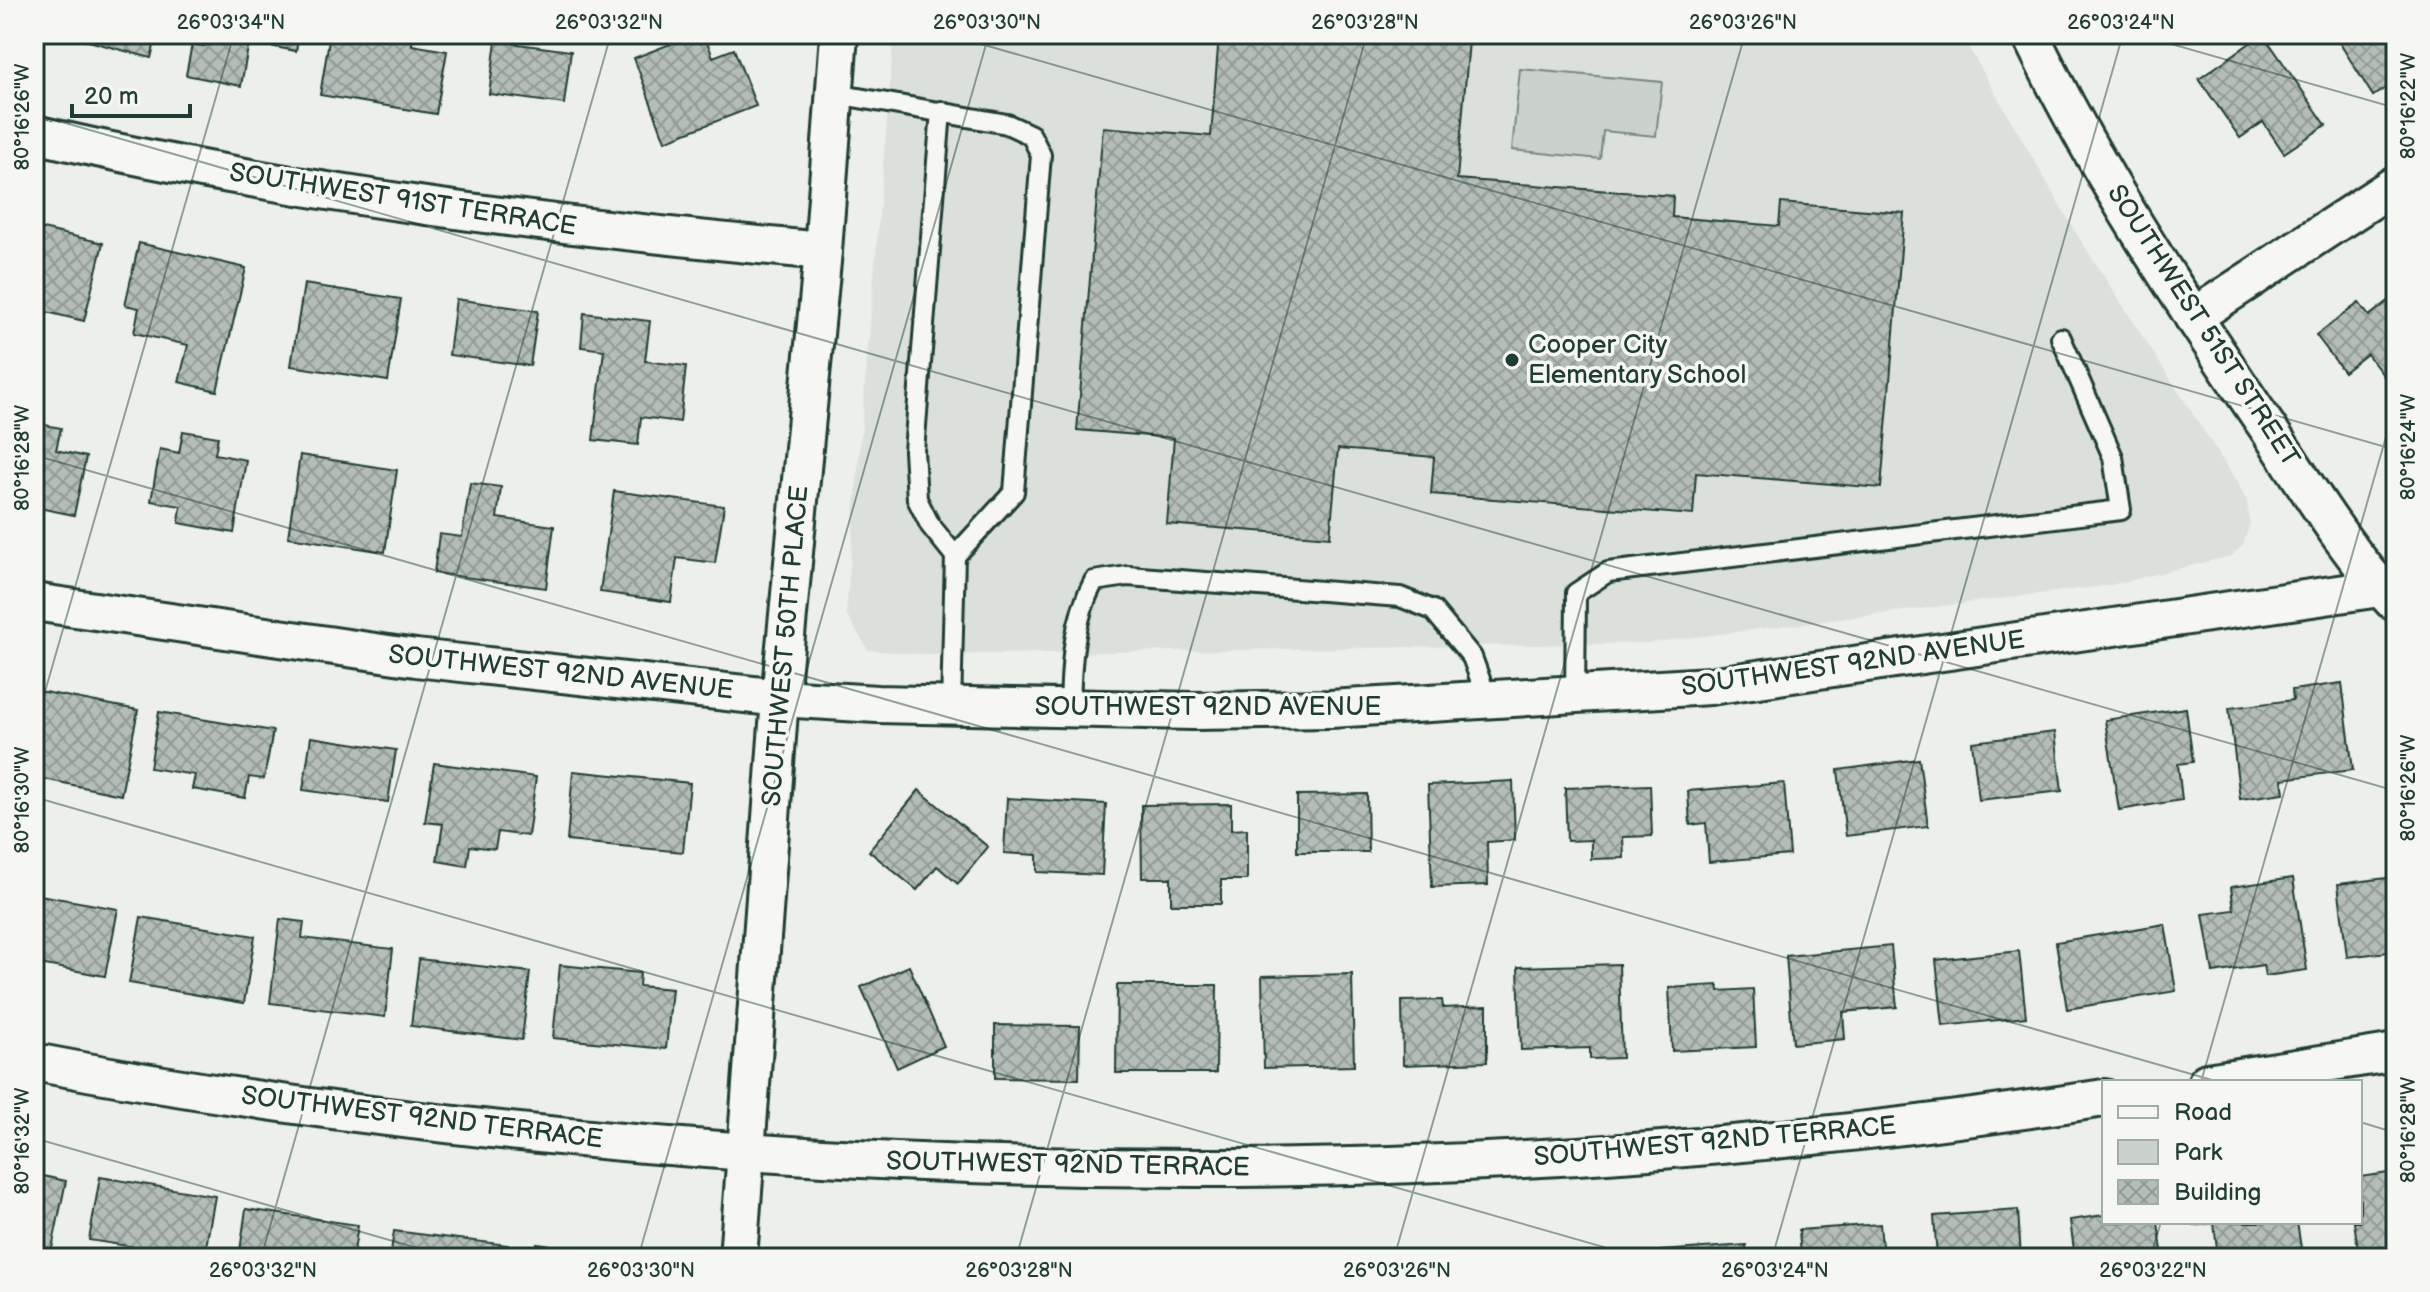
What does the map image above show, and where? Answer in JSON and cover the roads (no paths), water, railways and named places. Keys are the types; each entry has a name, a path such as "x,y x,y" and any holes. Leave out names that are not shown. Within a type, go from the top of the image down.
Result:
{"street":[{"name":"SOUTHWEST 50TH PLACE","path":"738,1258 780,698 823,251 839,34"},
{"name":"SOUTHWEST 51ST STREET","path":"2030,34 2097,162 2193,317 2388,596"},
{"name":"SOUTHWEST 91ST TERRACE","path":"34,134 129,155 452,212 823,251"},
{"path":"2193,317 2396,184"},
{"name":"SOUTHWEST 92ND AVENUE","path":"34,602 416,658 780,698 1070,709 1330,709 1710,686 2388,596"},
{"path":"2220,1080 2396,1052"},
{"name":"SOUTHWEST 92ND TERRACE","path":"34,1062 234,1097 392,1119 746,1152 1007,1167 1187,1170 1506,1160 1839,1135 2102,1098"}],"lane":[{"path":"836,94 1007,124 1031,135 1041,155 1014,492 997,515 955,556"},
{"path":"941,111 914,451 917,499 930,525 955,556 951,706"},
{"path":"1575,695 1576,593 1608,572 2121,510 2113,457 2061,338"},
{"path":"1070,709 1071,665 1082,603 1094,581 1128,576 1400,597 1433,610 1472,657 1488,701"}],"place":[{"name":"Cooper City Elementary School","path":"1512,360"}]}
